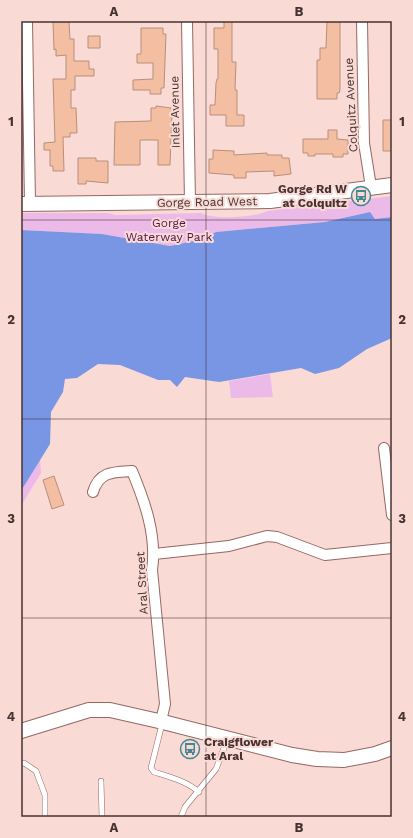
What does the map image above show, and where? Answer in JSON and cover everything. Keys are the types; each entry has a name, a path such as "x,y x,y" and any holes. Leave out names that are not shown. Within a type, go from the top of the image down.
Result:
{"main road":[{"name":"Gorge Road West","path":"25,204 190,203 286,200 392,185"},
{"path":"21,731 65,716 89,710 110,710 162,721 292,755 317,759 344,760 375,754 392,748"}],"street":[{"path":"25,204 27,21"},
{"name":"Inlet Avenue","path":"187,21 190,203"},
{"name":"Colquitz Avenue","path":"362,21 364,143 371,187"},
{"path":"384,448 392,515"},
{"name":"Aral Street","path":"92,492 96,482 108,473 132,471 147,507 154,554 152,570 165,704 162,721"},
{"path":"154,554 229,546 256,537 267,536 277,537 316,554 325,555 392,548"}],"lane":[{"path":"162,721 151,768 154,772 192,786 199,792"},
{"path":"181,817 185,807 199,792 216,769 228,739"},
{"path":"21,764 24,763 36,771 45,795 45,817"},
{"path":"102,781 102,817"}],"green space":[{"name":"Gorge Waterway Park","path":"392,196 392,217 375,219 370,212 325,222 216,232 193,241 170,246 102,234 21,230 21,213 107,213 116,215 201,213 215,217 243,217 267,211"},
{"path":"270,374 273,397 231,398 229,381"},
{"path":"40,459 41,473 21,506 21,491"}],"water":[{"path":"370,212 375,219 392,217 392,338 367,349 339,368 315,374 301,368 219,382 185,377 177,387 170,380 158,380 120,365 98,364 77,378 65,379 63,392 51,412 50,444 21,491 21,230 102,234 170,246 193,241 216,232 325,222"}],"building":[{"path":"53,21 69,21 70,39 74,39 74,61 89,61 89,69 94,69 94,76 75,76 75,90 71,90 71,108 76,108 77,133 70,133 70,137 63,137 64,171 53,171 53,166 50,166 50,150 44,150 44,143 55,142 53,79 66,79 66,55 56,56 56,49 54,50"},
{"path":"224,21 232,21 232,62 236,62 235,90 237,90 237,115 244,115 244,126 226,126 226,115 210,115 210,105 215,105 216,83 218,79 218,49 214,49 214,28 224,28"},
{"path":"327,21 340,21 340,90 339,93 337,93 337,99 317,99 317,60 320,60 320,48 326,48"},
{"path":"141,28 163,28 163,34 166,34 164,88 161,88 161,94 150,94 150,90 133,90 133,80 153,79 153,63 137,63 137,54 141,54"},
{"path":"88,36 100,36 100,48 88,48"},
{"path":"156,106 171,108 170,165 158,165 158,140 140,140 140,165 114,165 115,122 151,121 151,108 156,108"},
{"path":"383,120 392,120 392,151 383,151"},
{"path":"328,130 337,130 337,139 348,140 348,154 343,154 343,157 333,157 333,154 315,154 315,156 308,156 308,153 303,153 303,139 328,139"},
{"path":"213,150 234,151 234,155 267,153 267,155 282,155 282,158 289,158 291,174 274,176 274,171 246,172 246,178 234,178 234,175 209,173 209,159 213,159"},
{"path":"78,158 96,158 96,161 108,161 108,183 86,181 86,184 78,184"},
{"path":"54,476 64,505 52,509 43,480"}],"place":[{"name":"Gorge Rd W at Colquitz","path":"361,196"},
{"name":"Craigflower at Aral","path":"190,749"}]}
